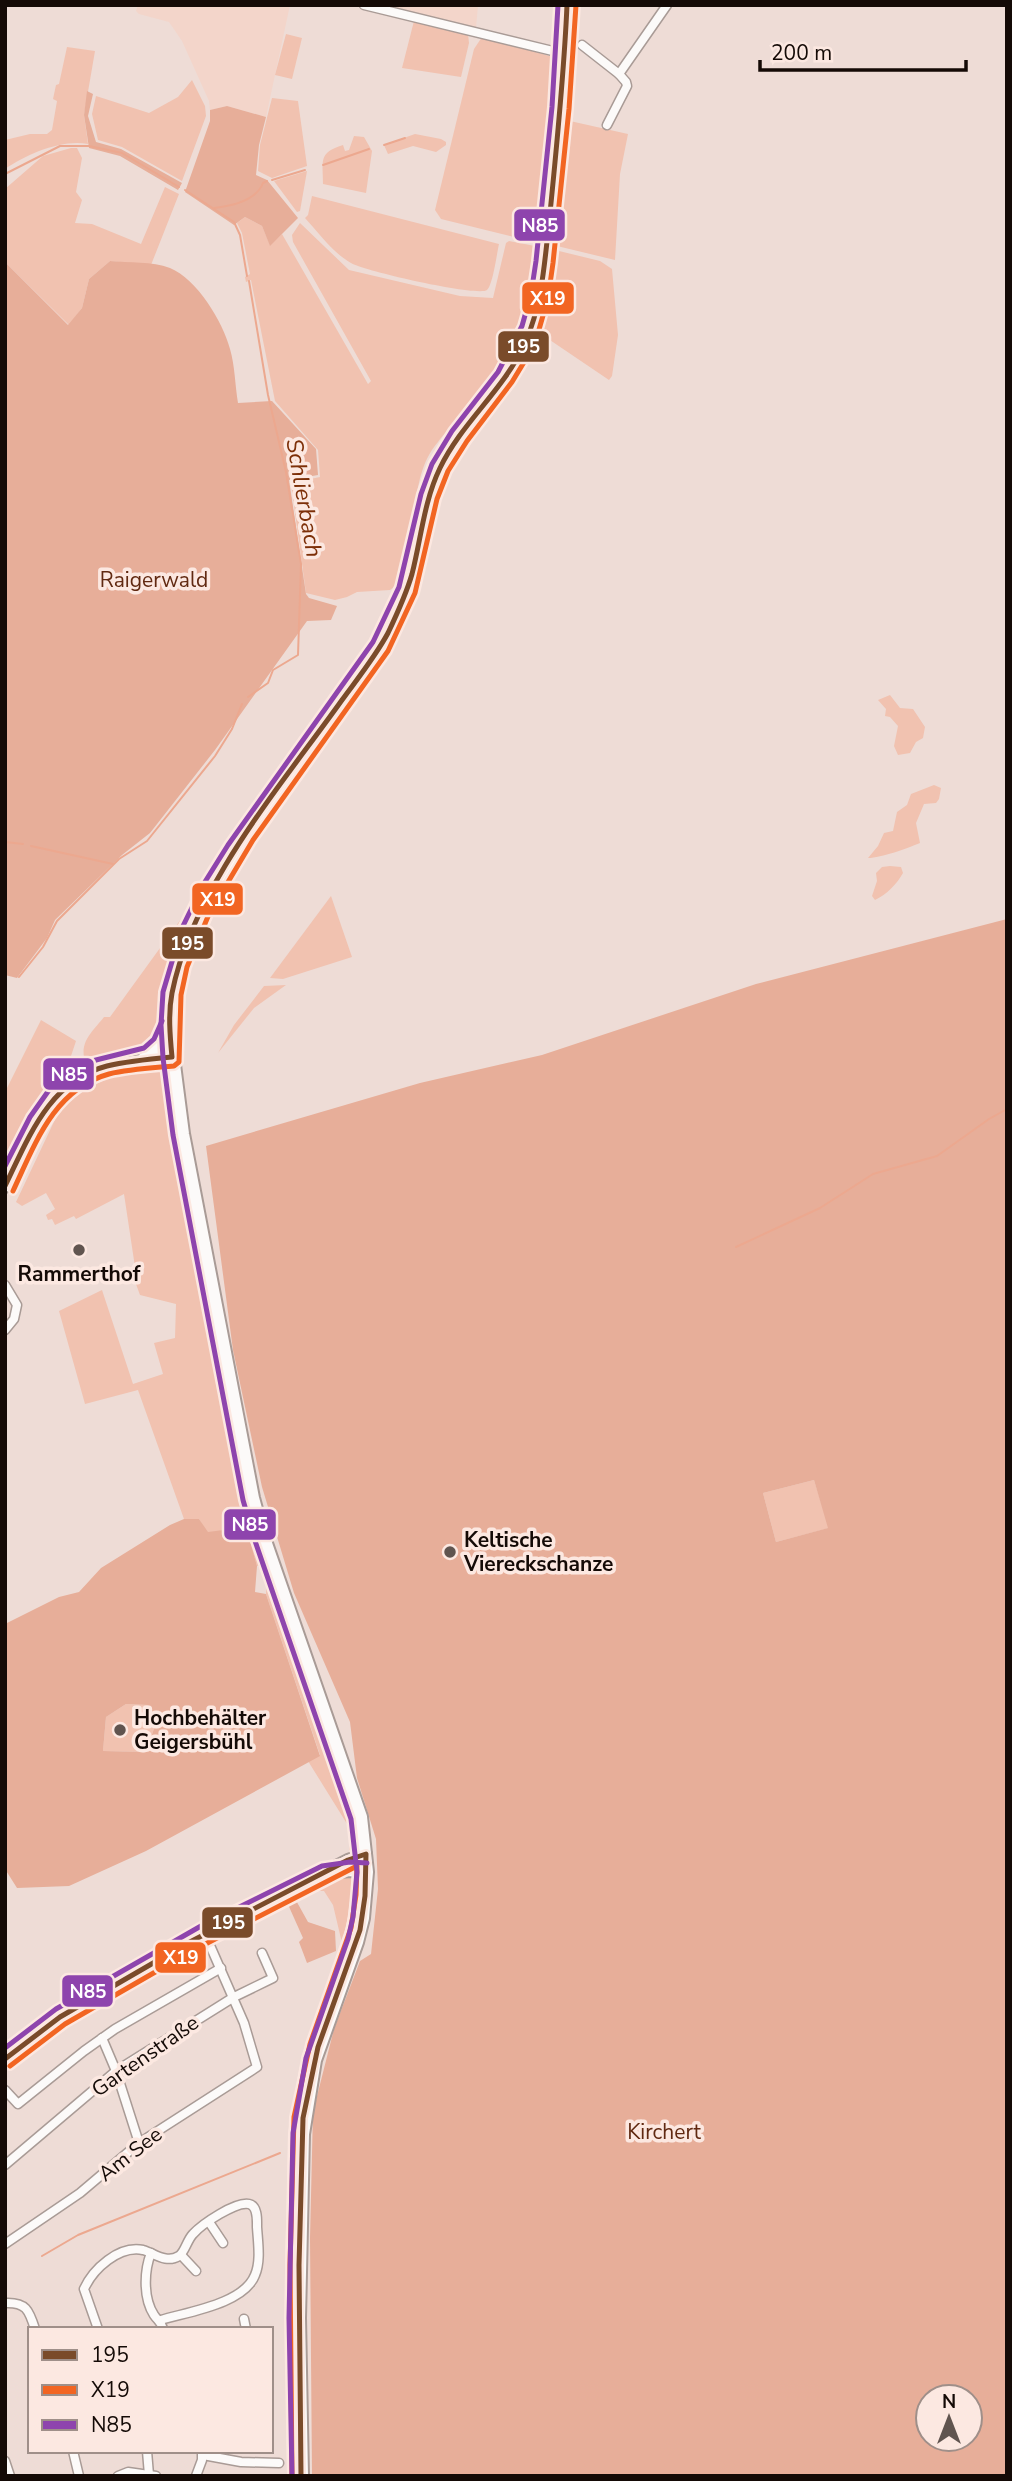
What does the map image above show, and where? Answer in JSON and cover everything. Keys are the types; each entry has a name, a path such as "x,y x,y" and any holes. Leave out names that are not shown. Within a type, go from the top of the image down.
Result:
{"main road":[{"path":"301,2476 298,2318 302,2126 314,2060 360,1930 366,1854 357,1806 262,1535 252,1497 195,1213 172,1057 172,994 200,909 235,850 389,630 407,588 440,468 462,433 509,370 530,331 540,292 546,247 566,54 567,5"}],"street":[{"path":"364,5 566,54"},
{"path":"619,74 667,5"},
{"path":"582,45 626,82 627,86 607,125"},
{"path":"134,1062 154,1052 163,1041 170,1024"},
{"path":"5,1187 48,1103 60,1090 78,1077 100,1068 172,1057"},
{"path":"5,1285 17,1305 14,1319 5,1330"},
{"path":"5,2059 60,2017 205,1934 348,1860 366,1854"},
{"path":"325,1874 366,1872"},
{"path":"205,1934 234,1997"},
{"name":"Gartenstraße","path":"5,2165 116,2071 234,1997 273,1978 262,1954"},
{"path":"5,2090 18,2104 102,2038 221,1968"},
{"name":"Am See","path":"5,2244 80,2193 139,2143 257,2067 234,1997"},
{"path":"102,2038 116,2071 139,2143"},
{"path":"97,2327 85,2296 87,2283 107,2261 121,2252 135,2249 151,2253 167,2258 181,2255 193,2233 237,2206 250,2204 257,2214 258,2265 254,2279 243,2292 162,2324 153,2313 145,2283 145,2272 151,2253"},
{"path":"209,2222 223,2243"},
{"path":"181,2255 196,2271"},
{"path":"5,2303 27,2307 34,2327"},
{"path":"244,2319 246,2327"},
{"path":"73,2453 79,2476"},
{"path":"118,2476 128,2472 146,2475 147,2453"},
{"path":"196,2476 203,2453 241,2462 249,2456 279,2463"},
{"path":"5,2461 10,2476"}],"shaded area":[{"path":"138,5 290,5 266,117 227,106 210,110 209,101 182,41 169,22 139,14 136,11"},
{"path":"379,5 478,5 476,28 465,25"},
{"path":"414,21 468,34 469,43 461,77 402,68"},
{"path":"286,34 302,38 292,79 275,75"},
{"path":"482,37 557,59 541,241 538,243 441,219 435,210 474,49"},
{"path":"67,47 95,51 84,115 88,144 67,144 45,149 5,169 5,140 30,134 47,134 52,130 57,101 53,99"},
{"path":"192,80 205,106 206,116 182,181 122,147 98,140 92,114 96,96 149,113 178,97"},
{"path":"272,98 298,101 307,166 272,178 258,171 260,145"},
{"path":"570,121 628,134 620,174 615,260 557,246"},
{"path":"415,134 441,139 446,145 436,152 413,146 388,154 384,145"},
{"path":"354,136 364,137 372,151 366,193 323,184 323,163 326,155 343,145 345,151 349,150"},
{"path":"77,148 82,158 76,192 82,200 75,223 92,224 141,244 165,187 179,194 151,265 110,261 89,279 82,308 69,325 5,262 5,189 43,156"},
{"path":"307,171 300,211 297,212 274,181"},
{"path":"312,196 499,244 489,287 479,291 443,287 376,272 351,263 332,248 305,218"},
{"path":"245,217 262,226 270,245 282,234 368,384 371,381 293,242 292,235 300,223 349,270 460,296 493,298 506,243 509,241 540,247 533,291 521,334 504,366 459,427 442,436 424,465 408,545 394,587 390,590 357,592 335,600 306,593 291,483 320,477 318,450 275,401 251,280 246,282 245,277 250,274 242,233 237,223"},
{"path":"555,250 600,261 612,269 618,335 612,376 609,380 541,334 550,301"},
{"path":"890,695 900,708 913,709 925,727 923,738 916,742 910,753 898,755 894,746 898,726 890,717 885,716 886,709 878,700"},
{"path":"934,785 941,788 939,799 936,803 924,804 916,823 920,843 887,855 868,858 884,833 893,831 897,812 907,805 911,794"},
{"path":"882,867 901,867 903,873 891,889 875,900 872,896 877,881 876,873"},
{"path":"331,896 352,957 283,979 270,978"},
{"path":"197,897 167,982 162,1029 157,1041 147,1050 130,1055 84,1057 84,1045 89,1036 104,1017 110,1017"},
{"path":"286,985 254,1008 218,1053 234,1025 264,986"},
{"path":"41,1020 76,1041 70,1059 73,1069 37,1105 5,1170 5,1092"},
{"path":"139,1066 162,1069 168,1083 267,1564 257,1566 245,1527 207,1533 199,1519 184,1519 138,1390 85,1404 59,1311 102,1290 133,1384 163,1374 154,1343 175,1338 176,1304 140,1295 133,1276 135,1267 124,1194 76,1219 74,1216 55,1225 46,1215 55,1209 46,1193 22,1206 16,1202 60,1109 89,1087 105,1080 99,1072"},
{"path":"814,1480 829,1528 776,1542 763,1493"},
{"path":"270,1578 352,1808 357,1842 355,1848 349,1850 349,1827 308,1761 320,1755 266,1594 267,1579"},
{"path":"126,1704 149,1705 157,1720 146,1752 103,1751 106,1717"},
{"path":"358,1875 362,1885 350,1945 342,1943 333,1905 324,1891 311,1891 310,1885 329,1877"}],"green space":[{"path":"87,91 93,94 88,116 96,142 121,149 182,183 178,190 120,156 89,148 84,115"},
{"path":"227,106 266,117 259,145 256,175 267,180 298,218 270,246 262,226 245,217 234,225 185,192 210,121 210,110"},
{"name":"Raigerwald","path":"110,261 163,266 190,282 208,302 227,338 238,403 272,401 316,449 318,475 289,480 306,594 309,598 337,606 331,620 307,621 215,750 150,833 122,855 55,920 47,938 17,978 5,975 5,262 68,325 82,308 89,279"},
{"name":"Kirchert","path":"1007,919 1007,2476 312,2476 310,2238 313,2112 334,2029 360,1961 371,1954 378,1889 376,1839 357,1778 350,1722 294,1593 262,1487 233,1350 206,1146 420,1083 542,1055 756,984","holes":["814,1480 828,1528 776,1542 763,1493"]},
{"path":"184,1519 199,1519 208,1532 246,1527 257,1566 255,1592 266,1594 320,1756 146,1851 69,1886 17,1888 5,1869 5,1624 59,1597 79,1592 101,1568","holes":["126,1704 148,1705 157,1720 146,1752 103,1751 106,1717"]},
{"path":"293,1895 308,1922 335,1931 336,1951 307,1963 299,1942 303,1938 286,1900"}],"waterway":[{"path":"384,145 405,138"},
{"name":"Schlierbach","path":"5,174 60,146 89,146 122,153 179,187"},
{"path":"323,165 369,149"},
{"path":"272,180 305,170"},
{"path":"214,208 236,204 249,198 267,181"},
{"name":"Schlierbach","path":"185,190 234,222 240,235 247,276"},
{"name":"Schlierbach","path":"248,697 268,683 273,670 298,655 301,564 249,281"},
{"name":"Schlierbach","path":"19,977 43,947 57,921 119,859 147,841 215,756 232,729 242,704"},
{"path":"5,842 23,844"},
{"path":"31,846 113,864"},
{"path":"736,1247 820,1208 873,1174 937,1156 1007,1109"},
{"path":"42,2256 78,2235 280,2153"}],"transit line":[{"name":"N85","path":"292,2476 289,2318 293,2133 306,2058 348,1939 357,1872 351,1819 243,1500 173,1135 163,1058 163,992 182,928 203,885 228,845 373,642 399,587 421,494 432,464 452,431 498,372 522,326 536,261 552,107 558,5"},
{"name":"195","path":"5,1186 43,1113 70,1084 87,1073 107,1066 172,1057 172,993 183,954 199,915 242,839 388,633 410,582 426,507 440,468 449,451 516,360 536,312 550,213 567,5"},
{"name":"X19","path":"13,1191 49,1120 74,1092 90,1081 109,1074 174,1066 179,1062 181,995 187,967 209,914 253,840 388,651 415,593 437,499 448,471 512,382 532,349 548,298 553,263 569,109 576,5"},
{"name":"N85","path":"5,1166 30,1117 54,1083 88,1062 144,1048 154,1039 162,1021"},
{"name":"195","path":"5,2059 60,2017 186,1944 348,1860 366,1854 365,1896 360,1930 318,2047 303,2118 299,2265 301,2476"},
{"name":"N85","path":"5,2048 56,2009 201,1926 322,1866 350,1862 367,1863"},
{"name":"X19","path":"10,2066 65,2024 190,1952 357,1866 351,1928 310,2044 294,2117 290,2265 292,2476"}],"place":[{"name":"Rammerthof","path":"79,1250"},
{"name":"Keltische Viereckschanze","path":"450,1552"},
{"name":"Hochbehälter Geigersbühl","path":"120,1730"}]}
